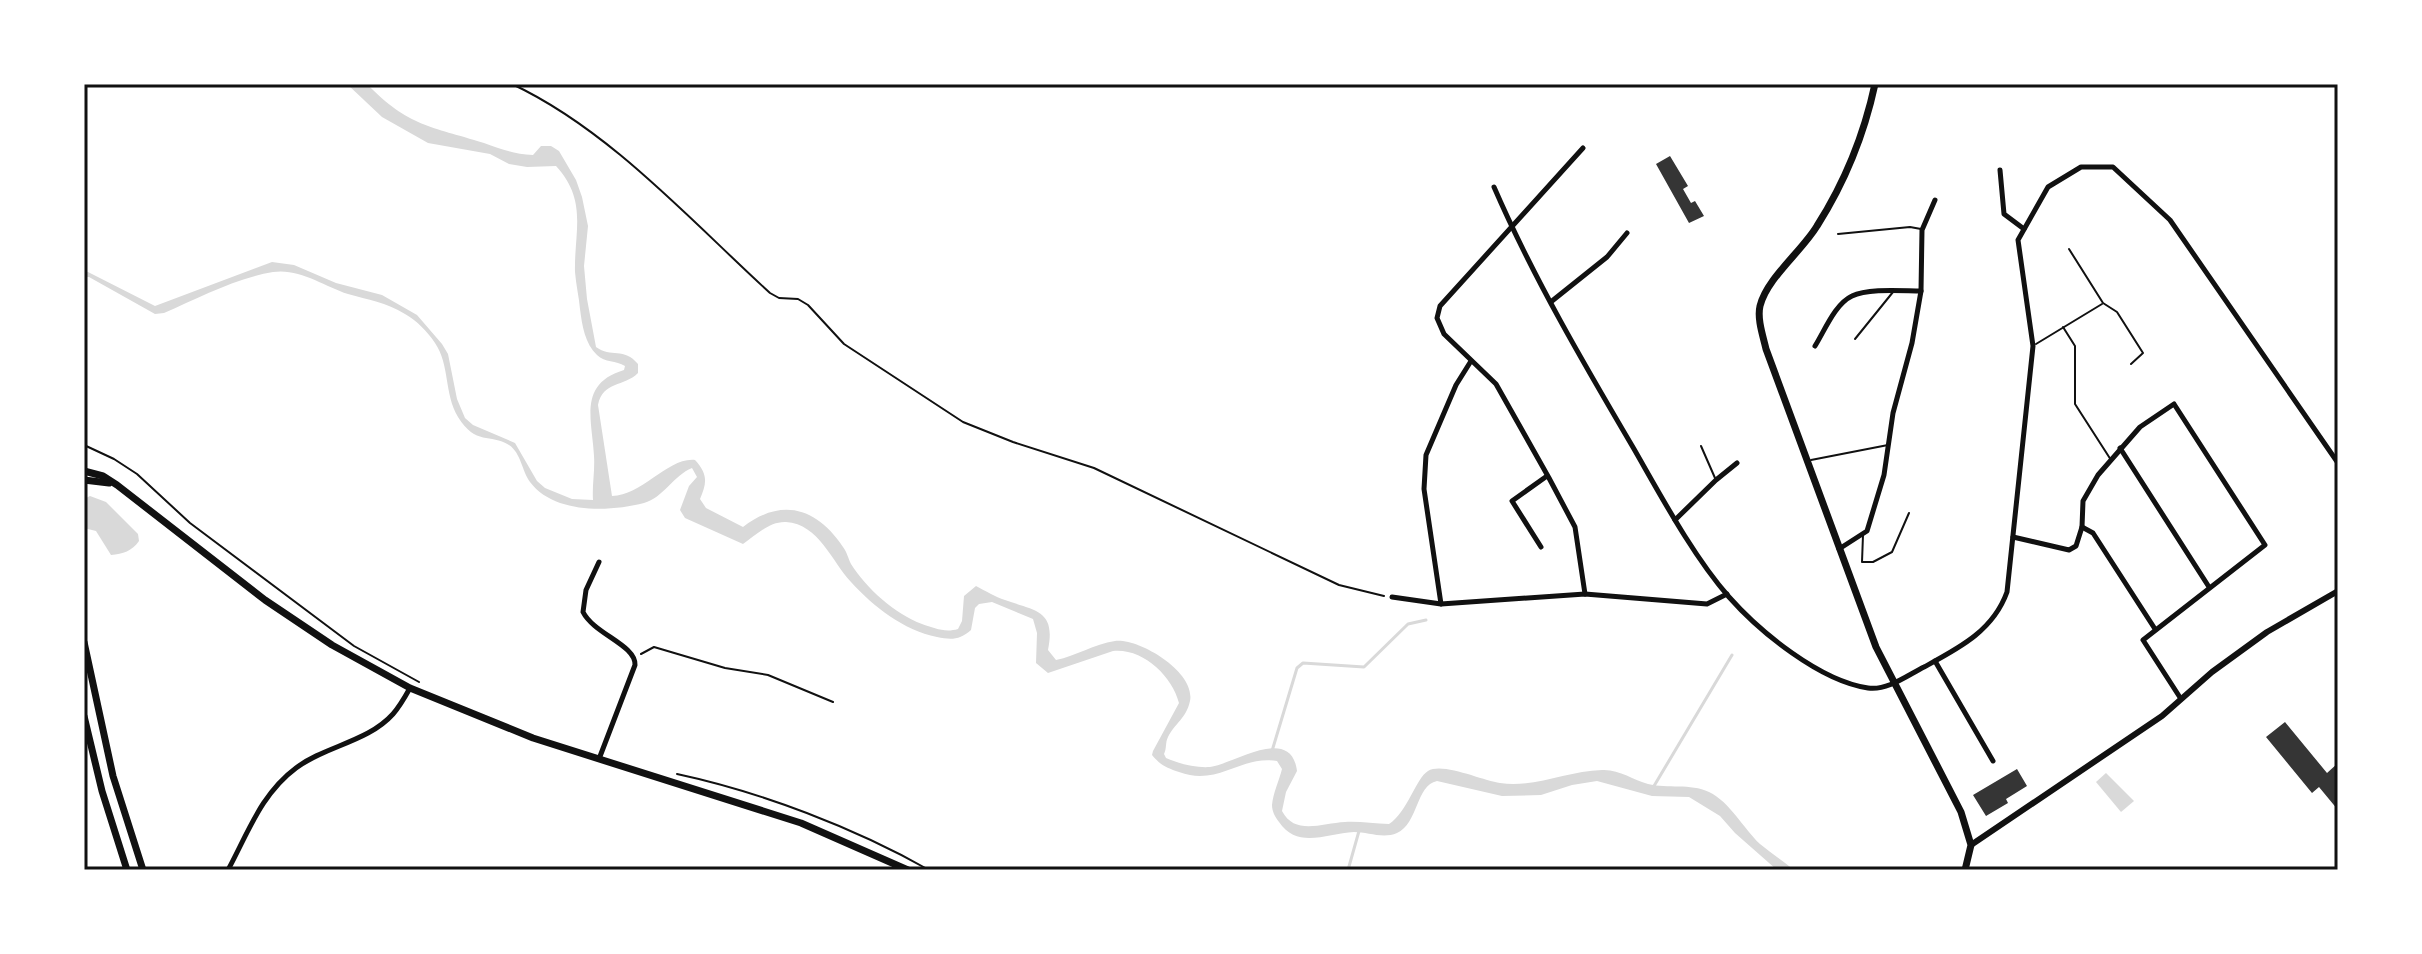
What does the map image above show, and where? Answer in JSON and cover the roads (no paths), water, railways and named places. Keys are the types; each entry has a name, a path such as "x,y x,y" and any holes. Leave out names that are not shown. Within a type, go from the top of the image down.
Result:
{"main road":[{"path":"1875,84 1853,161 1816,229 1769,286 1760,307 1766,349 1866,624 1893,684 1954,795 1971,845 1965,870"},
{"path":"85,471 103,476 117,485 265,600 332,645 410,688 492,723 801,823 908,870"},
{"path":"84,480 117,485"},
{"path":"84,642 113,776 143,870"},
{"path":"84,716 102,791 127,870"}],"street":[{"path":"1583,148 1440,306 1437,318 1444,334 1496,384 1575,527 1585,594"},
{"path":"1494,187 1511,227 1620,425 1675,520 1727,594 1770,638 1832,676 1871,689 1893,684 1980,633 1993,621 2007,592 2033,346 2018,240 2048,187 2081,167 2113,167 2170,220 2338,463"},
{"path":"2000,170 2004,214 2024,229"},
{"path":"1838,549 1867,531 1884,475 1893,413 1912,343 1921,291 1922,230 1935,200"},
{"path":"1552,301 1607,257 1627,233"},
{"path":"1815,346 1838,309 1853,296 1921,291"},
{"path":"1441,604 1424,489 1426,455 1456,385 1471,361"},
{"path":"2013,537 2069,550 2076,546 2082,527 2083,501 2111,460 2140,427 2174,404 2265,545 2143,640 2181,699"},
{"path":"2120,448 2209,587"},
{"path":"1675,520 1737,463"},
{"path":"1541,547 1512,501 1547,476"},
{"path":"2082,527 2093,533 2155,629"},
{"path":"599,562 586,590 583,612 602,633 631,650 635,657 635,665 599,759"},
{"path":"1971,845 2162,716 2212,672 2267,632 2338,591"},
{"path":"1392,597 1441,604 1585,594 1707,604 1727,594"},
{"path":"1935,661 1993,761"},
{"path":"228,870 254,817 278,784 311,758 382,724 410,688"}],"lane":[{"path":"1838,234 1910,227 1922,230"},
{"path":"2069,249 2103,303 2117,312 2143,353 2131,364"},
{"path":"1855,339 1893,291"},
{"path":"2033,346 2103,303"},
{"path":"2063,327 2075,346 2075,404 2111,460"},
{"path":"1806,461 1889,445"},
{"path":"1701,446 1716,480"},
{"path":"1864,534 1862,562 1873,562 1892,552 1909,513"}],"waterway":[{"path":"1272,751 1297,668 1303,663 1364,667 1408,624 1426,620"},
{"path":"1654,786 1732,655"},
{"path":"1348,870 1359,831"}]}
